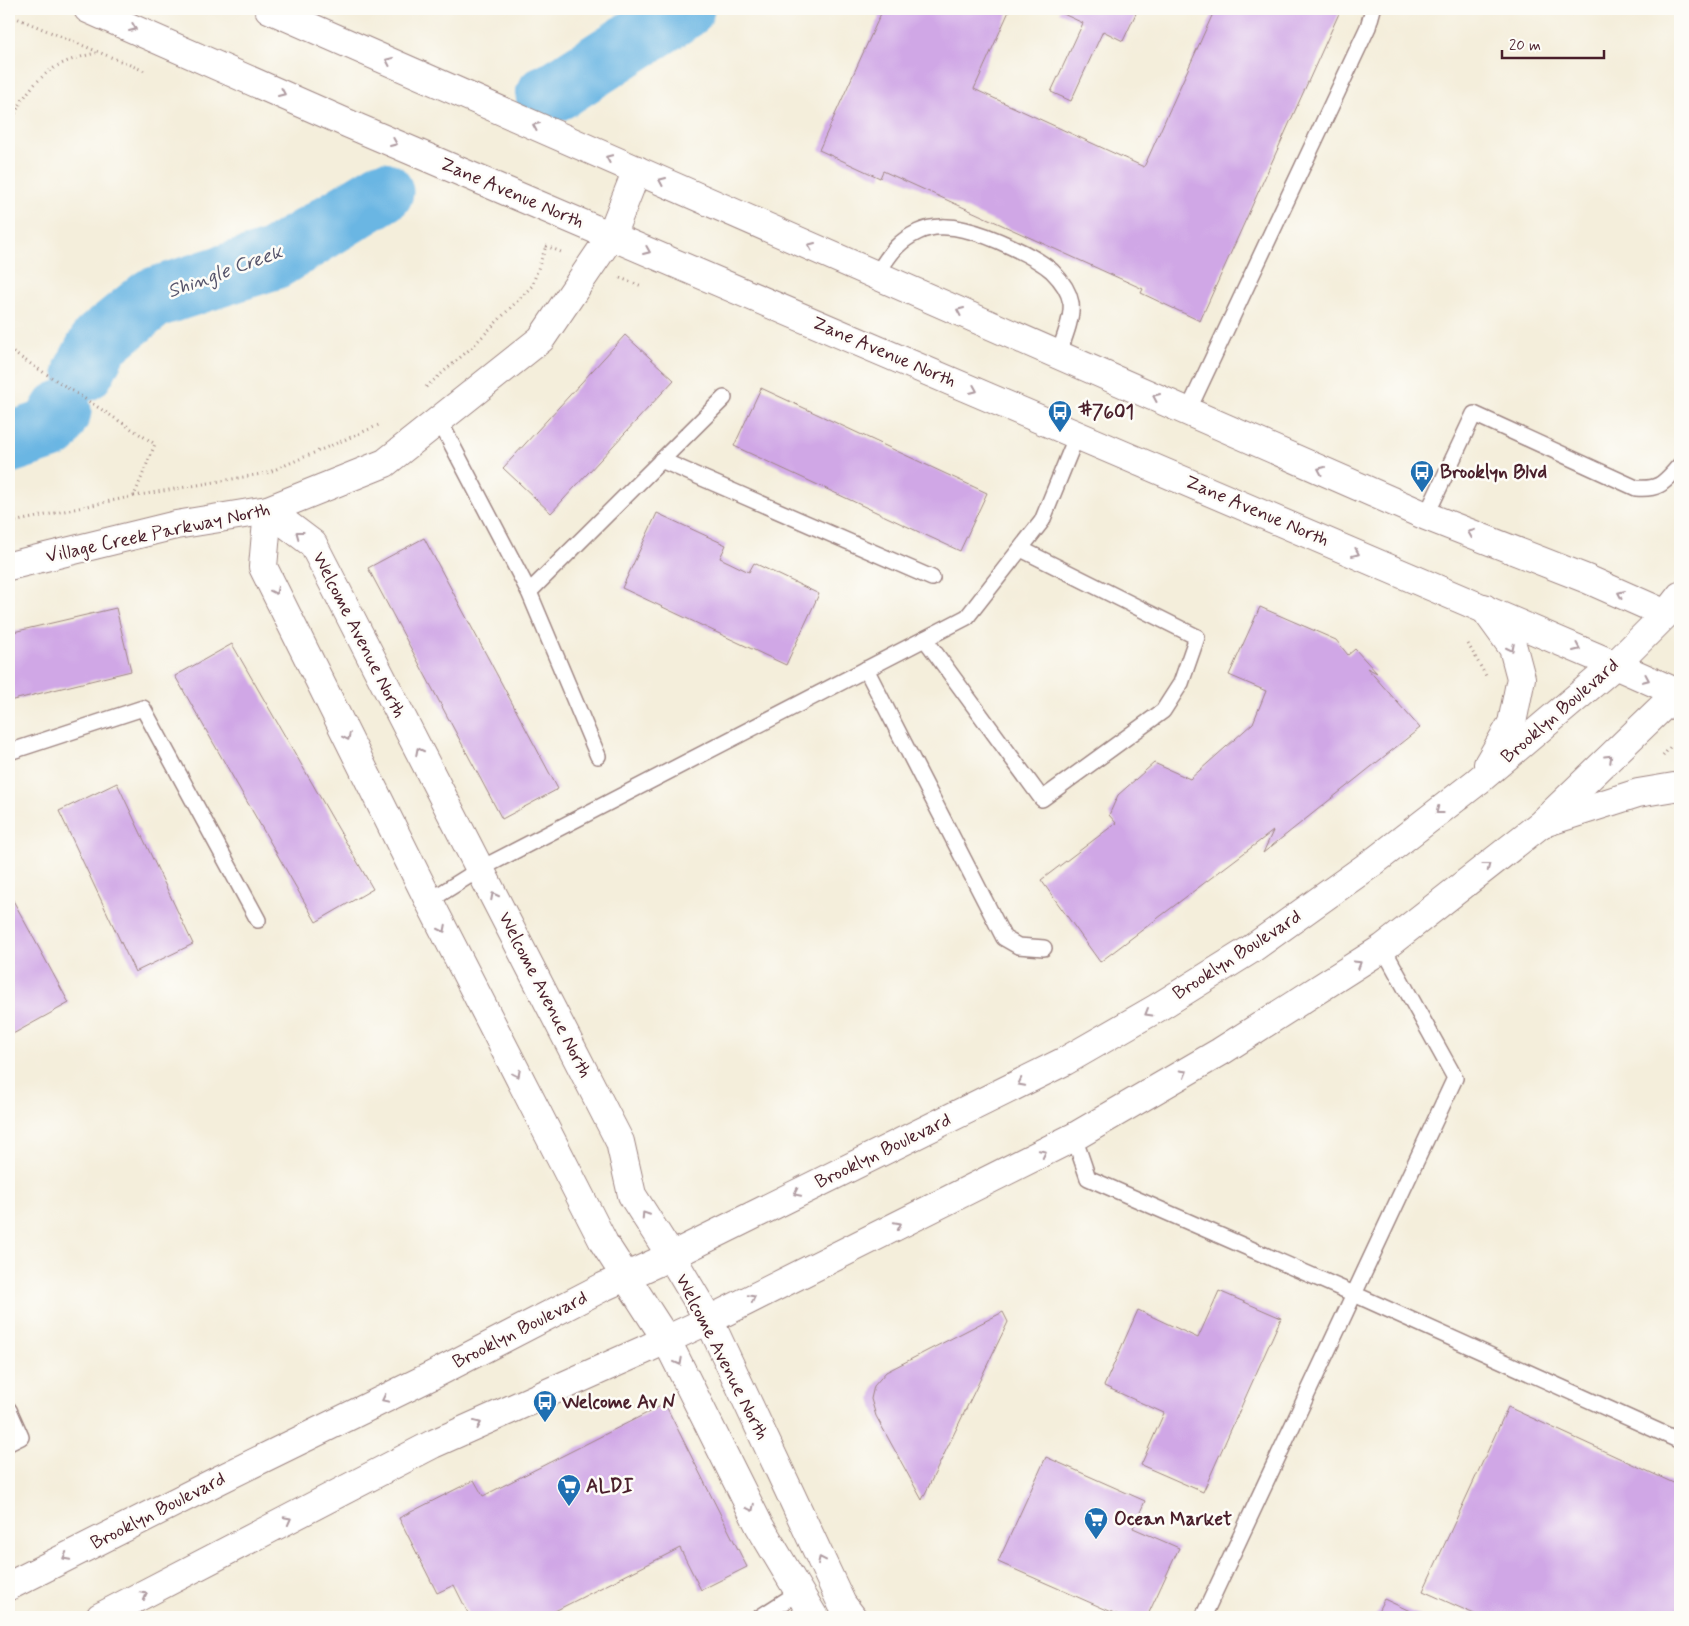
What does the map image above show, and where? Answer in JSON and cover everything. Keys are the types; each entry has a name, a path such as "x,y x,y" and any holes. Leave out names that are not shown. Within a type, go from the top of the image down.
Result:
{"street":[{"name":"Zane Avenue North","path":"88,9 350,124 1679,692"},
{"path":"269,9 1426,516 1587,579 1675,610"},
{"name":"Village Creek Parkway North","path":"9,566 176,525 268,510 385,463 541,339 611,236 637,170"},
{"path":"268,510 263,567 429,901 604,1243 666,1339 760,1525 814,1617"},
{"name":"Welcome Avenue North","path":"268,510 313,544 620,1142 632,1195 671,1256 708,1320 842,1604 852,1617"},
{"path":"1478,781 1512,723 1521,678 1512,648 1484,608"},
{"name":"Brooklyn Boulevard","path":"9,1586 219,1480 429,1378 626,1276 671,1256 1065,1061 1156,1008 1266,939 1376,860 1478,781 1615,665 1675,610"},
{"path":"100,1617 433,1444 708,1320 1074,1137 1220,1052 1383,948 1541,824 1679,692"},
{"path":"1541,824 1638,793 1680,786"}],"lane":[{"path":"1188,411 1368,27 1373,9"},
{"path":"876,275 896,245 919,232 940,227 967,230 1003,244 1038,261 1052,271 1065,287 1071,305 1068,326 1058,355"},
{"path":"529,592 724,398"},
{"path":"1426,516 1474,414 1636,488 1650,489 1662,484 1680,465"},
{"path":"439,420 529,592 598,756"},
{"path":"429,901 480,869 967,617 1042,522 1077,435"},
{"path":"661,460 932,578"},
{"path":"926,639 1042,799 1163,711 1181,684 1197,637 1021,549"},
{"path":"866,669 1004,938 1018,946 1044,948"},
{"path":"9,752 143,708 258,920"},
{"path":"1203,1617 1455,1078 1383,948"},
{"path":"1074,1137 1088,1178 1354,1294 1680,1441"},
{"path":"9,1410 21,1436 9,1443"},
{"path":"760,1617 799,1592"}],"path":[{"path":"9,148 14,116 33,87 58,65 97,52"},
{"path":"9,95 9,122"},
{"path":"420,392 470,349 532,286 546,246"},
{"path":"9,350 155,444 134,496"},
{"path":"9,523 134,496 267,473 384,423"}],"building":[{"path":"883,9 1010,9 974,89 1144,167 1215,9 1341,9 1200,321 1141,293 1143,289 883,171 880,178 819,150"},
{"path":"1061,9 1138,9 1123,41 1103,31 1071,101 1051,92 1083,23 1059,12"},
{"path":"625,335 674,380 551,513 503,468"},
{"path":"761,388 987,493 960,551 734,446"},
{"path":"657,513 726,545 720,558 749,572 754,563 819,594 786,665 622,588"},
{"path":"424,538 558,789 502,819 368,568"},
{"path":"1260,607 1336,640 1348,655 1355,649 1377,673 1367,668 1420,728 1263,853 1273,831 1100,962 1041,880 1116,823 1109,815 1118,795 1154,763 1190,779 1253,723 1266,691 1229,675"},
{"path":"116,608 131,671 9,701 9,633"},
{"path":"232,644 373,889 316,922 175,676"},
{"path":"117,783 193,944 135,972 59,811"},
{"path":"9,893 69,1003 11,1035 9,1031"},
{"path":"1219,1291 1281,1318 1203,1492 1141,1465 1164,1413 1104,1386 1138,1310 1198,1338"},
{"path":"1003,1312 1008,1322 922,1500 876,1416 871,1399 874,1386 886,1372"},
{"name":"ALDI","path":"665,1404 747,1567 701,1590 680,1548 543,1617 470,1617 454,1585 437,1593 399,1518 474,1480 483,1496"},
{"path":"1508,1407 1680,1486 1680,1617 1481,1617 1423,1591"},
{"path":"1046,1457 1145,1501 1133,1528 1179,1548 1147,1617 1123,1617 998,1562"},
{"path":"1384,1599 1423,1617 1375,1617"}],"waterway":[{"name":"Shingle Creek","path":"546,95 559,89 684,9"},
{"name":"Shingle Creek","path":"84,371 100,341 153,298 274,259 383,192"},
{"name":"Shingle Creek","path":"9,443 51,429 61,411"}],"place":[{"name":"#7601","path":"1060,433"},
{"name":"Brooklyn Blvd","path":"1422,493"},
{"name":"Welcome Av N","path":"545,1423"},
{"name":"ALDI","path":"569,1507"},
{"name":"Ocean Market","path":"1096,1540"}]}
